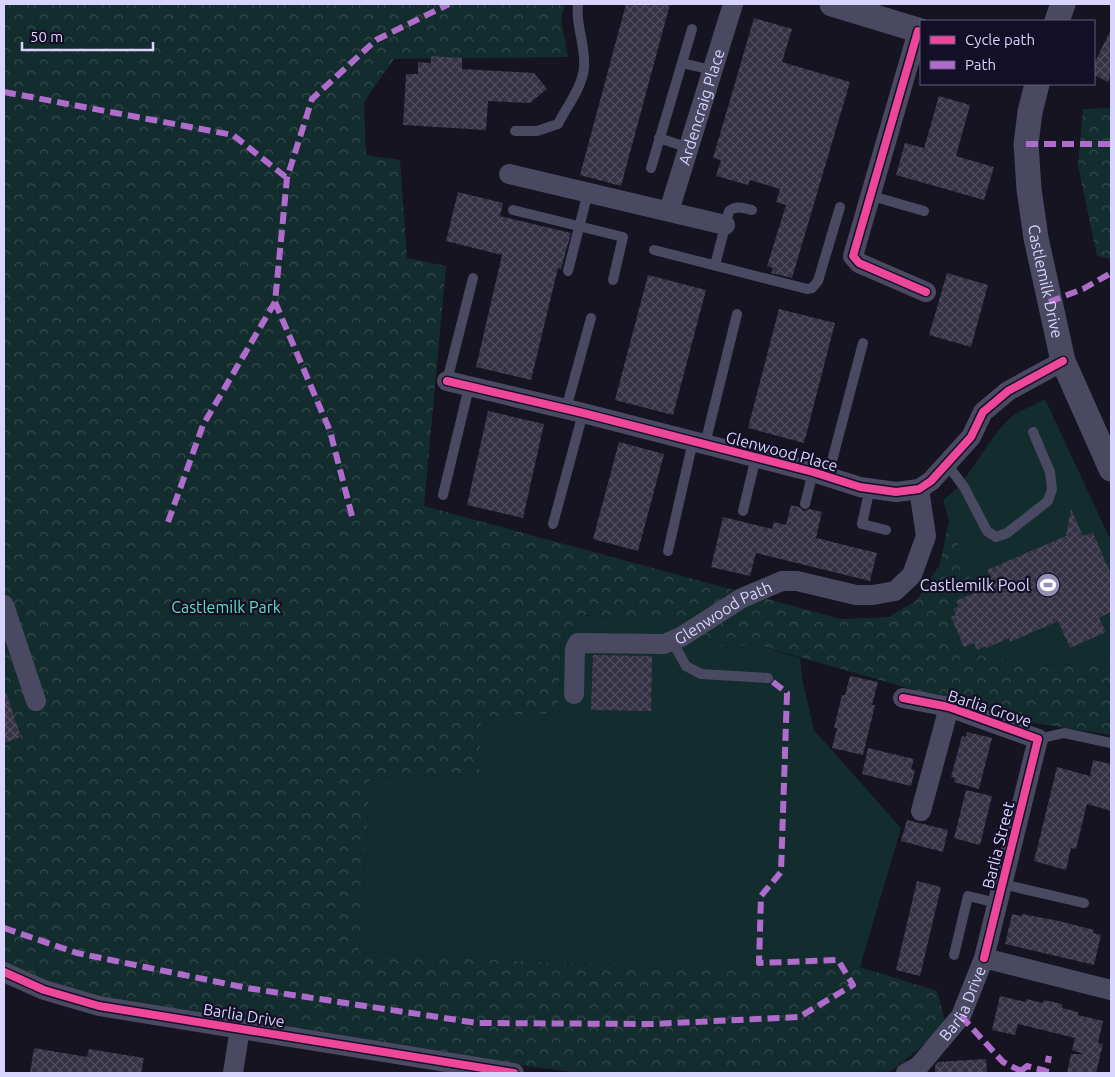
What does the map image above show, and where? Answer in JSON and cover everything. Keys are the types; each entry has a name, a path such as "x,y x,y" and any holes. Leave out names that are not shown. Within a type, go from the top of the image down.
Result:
{"street":[{"name":"Ardencraig Place","path":"669,211 733,4"},
{"path":"833,4 920,31 853,256 859,264 926,292"},
{"path":"1057,20 1063,4"},
{"name":"Castlemilk Drive","path":"1037,85 1030,112 1026,144 1029,188 1036,238 1063,361 1111,469"},
{"path":"508,174 725,225"},
{"path":"919,489 931,481 971,437 983,412 1008,391 1063,361"},
{"name":"Glenwood Place","path":"446,381 575,411 756,457 821,474 848,485 896,492 919,489"},
{"name":"Glenwood Path","path":"574,694 575,649 578,644 664,644 724,611 742,598 782,581 797,581 856,595 873,595 895,591 912,576 926,536 919,489"},
{"path":"4,605 36,700"},
{"name":"Barlia Grove","path":"903,698 949,707 1038,739"},
{"name":"Barlia Grove","path":"921,811 949,707"},
{"name":"Barlia Street","path":"984,958 1038,739"},
{"name":"Barlia Drive","path":"915,1071 961,1016 984,958 1111,990"},
{"name":"Barlia Drive","path":"4,972 44,990 99,1006 240,1028 485,1072 514,1073"},
{"path":"233,1073 240,1028"}],"lane":[{"path":"515,131 537,131 558,124 570,100 579,89 584,66 578,4"},
{"path":"651,168 692,29"},
{"path":"682,63 712,70"},
{"path":"659,138 689,148"},
{"path":"568,272 588,192"},
{"path":"872,196 924,211"},
{"path":"715,265 729,211 739,207 752,210"},
{"path":"654,250 807,289 812,288 818,281 840,207"},
{"path":"513,210 623,237 613,280"},
{"path":"446,381 473,278"},
{"path":"668,551 737,314"},
{"path":"553,524 591,318"},
{"path":"805,504 821,474 864,343"},
{"path":"443,495 469,387"},
{"path":"947,464 964,487 987,531 996,537 1007,533 1048,501 1052,489 1050,472 1033,432"},
{"path":"743,511 756,457"},
{"path":"870,488 862,524 886,530"},
{"path":"672,641 686,666 701,674 768,678"},
{"path":"1038,739 1064,733 1111,743"},
{"path":"954,955 968,896 1000,894 1084,903"}],"green space":[{"name":"Castlemilk Park","path":"4,4 565,4 561,19 568,57 394,59 364,102 366,155 400,160 407,258 446,266 424,506 841,619 889,617 917,600 940,564 949,521 971,576 946,608 953,642 961,650 1022,663 1059,665 1102,662 1111,659 1111,735 1026,722 754,644 724,648 686,622 582,615 561,637 558,713 481,717 479,774 370,777 359,952 540,962 860,967 937,991 946,1025 896,1068 886,1073 580,1073 473,1059 95,1000 4,967"},
{"path":"1111,108 1111,259 1097,256 1078,166 1083,109"},
{"path":"1045,399 1111,541 1111,659 1102,662 1059,665 1022,663 961,650 953,642 946,608 971,576 949,521 943,500 962,482 993,437 1011,417"},
{"path":"582,615 686,622 724,648 754,644 800,658 803,683 814,730 901,828 860,967 540,962 359,952 370,777 478,774 480,717 558,713 561,637"}],"building":[{"path":"626,4 670,4 621,186 580,175"},
{"path":"754,18 792,29 782,62 850,82 792,278 771,273 773,268 767,266 786,205 776,202 780,189 750,180 748,185 716,176 721,160 713,158"},
{"path":"1111,29 1111,75 1108,82 1095,76 1095,62"},
{"path":"431,56 462,58 462,69 534,73 547,89 530,103 488,101 486,130 403,125 406,74 418,74 418,62 431,63"},
{"path":"939,96 970,105 956,156 994,167 984,200 896,175 905,143 924,148"},
{"path":"458,192 503,203 500,216 571,233 561,269 558,268 531,380 476,367 502,255 446,241"},
{"path":"947,273 988,285 971,347 929,335"},
{"path":"648,275 706,290 673,415 615,400"},
{"path":"779,309 835,323 804,443 748,428"},
{"path":"488,411 544,424 523,518 467,505"},
{"path":"619,442 664,454 638,551 593,539"},
{"path":"791,505 799,507 804,511 809,509 822,512 816,538 877,553 870,581 756,553 750,576 711,567 723,517 772,529 774,522 786,525"},
{"name":"Castlemilk Pool","path":"1071,509 1083,536 1093,533 1111,574 1111,612 1099,618 1106,632 1070,648 1058,621 1010,642 1009,638 977,650 974,643 964,647 951,617 956,615 953,609 959,607 956,601 985,588 983,583 991,579 987,570 1066,536"},
{"path":"593,655 652,656 651,711 591,710"},
{"path":"850,676 878,682 872,705 875,705 863,755 832,748 837,728 834,728 842,695 845,695"},
{"path":"4,693 6,693 21,737 4,743"},
{"path":"967,732 992,738 979,789 954,782 955,778 951,777 962,736 966,737"},
{"path":"868,748 914,759 911,769 915,770 911,786 862,774"},
{"path":"1093,760 1111,764 1111,811 1087,804 1076,849 1071,848 1066,870 1034,861 1057,767 1090,776"},
{"path":"966,790 992,796 980,845 954,838"},
{"path":"907,820 948,830 943,852 901,841"},
{"path":"917,881 941,887 920,976 896,970"},
{"path":"1012,914 1059,921 1094,930 1093,933 1101,935 1094,965 1005,944"},
{"path":"1000,996 1026,1002 1026,999 1043,1003 1044,1000 1062,1004 1062,1008 1078,1012 1078,1015 1103,1021 1098,1043 1103,1044 1096,1073 1067,1073 1071,1054 1084,1054 1072,1050 1075,1038 1018,1024 1015,1035 992,1030"},
{"path":"34,1048 87,1057 89,1049 144,1058 141,1073 30,1073"},
{"path":"986,1059 987,1073 935,1073 935,1066 938,1062"}],"marked path":[{"path":"168,522 203,425 275,302 287,178 312,99 376,40 449,4"},
{"path":"4,92 233,135 287,178"},
{"path":"1026,144 1111,144"},
{"path":"1049,302 1083,289 1111,273"},
{"path":"275,302 330,431 353,520"},
{"path":"4,928 77,953 247,988 477,1023 653,1024 799,1017 853,985 838,960 759,963 761,896 781,872 787,693 768,678"},
{"path":"961,1016 1003,1062 1021,1071 1021,1073"},
{"path":"1021,1071 1027,1066 1046,1071 1049,1056"}],"cycle path":[{"path":"918,31 853,256 859,263 926,292"},
{"path":"447,381 583,413 813,472 860,487 896,492 919,489 931,481 971,437 983,412 1008,391 1063,361"},
{"path":"903,698 949,707 1038,739 984,958"},
{"path":"4,972 44,990 99,1006 514,1073"}],"place":[{"name":"Castlemilk Pool","path":"1048,585"}]}
